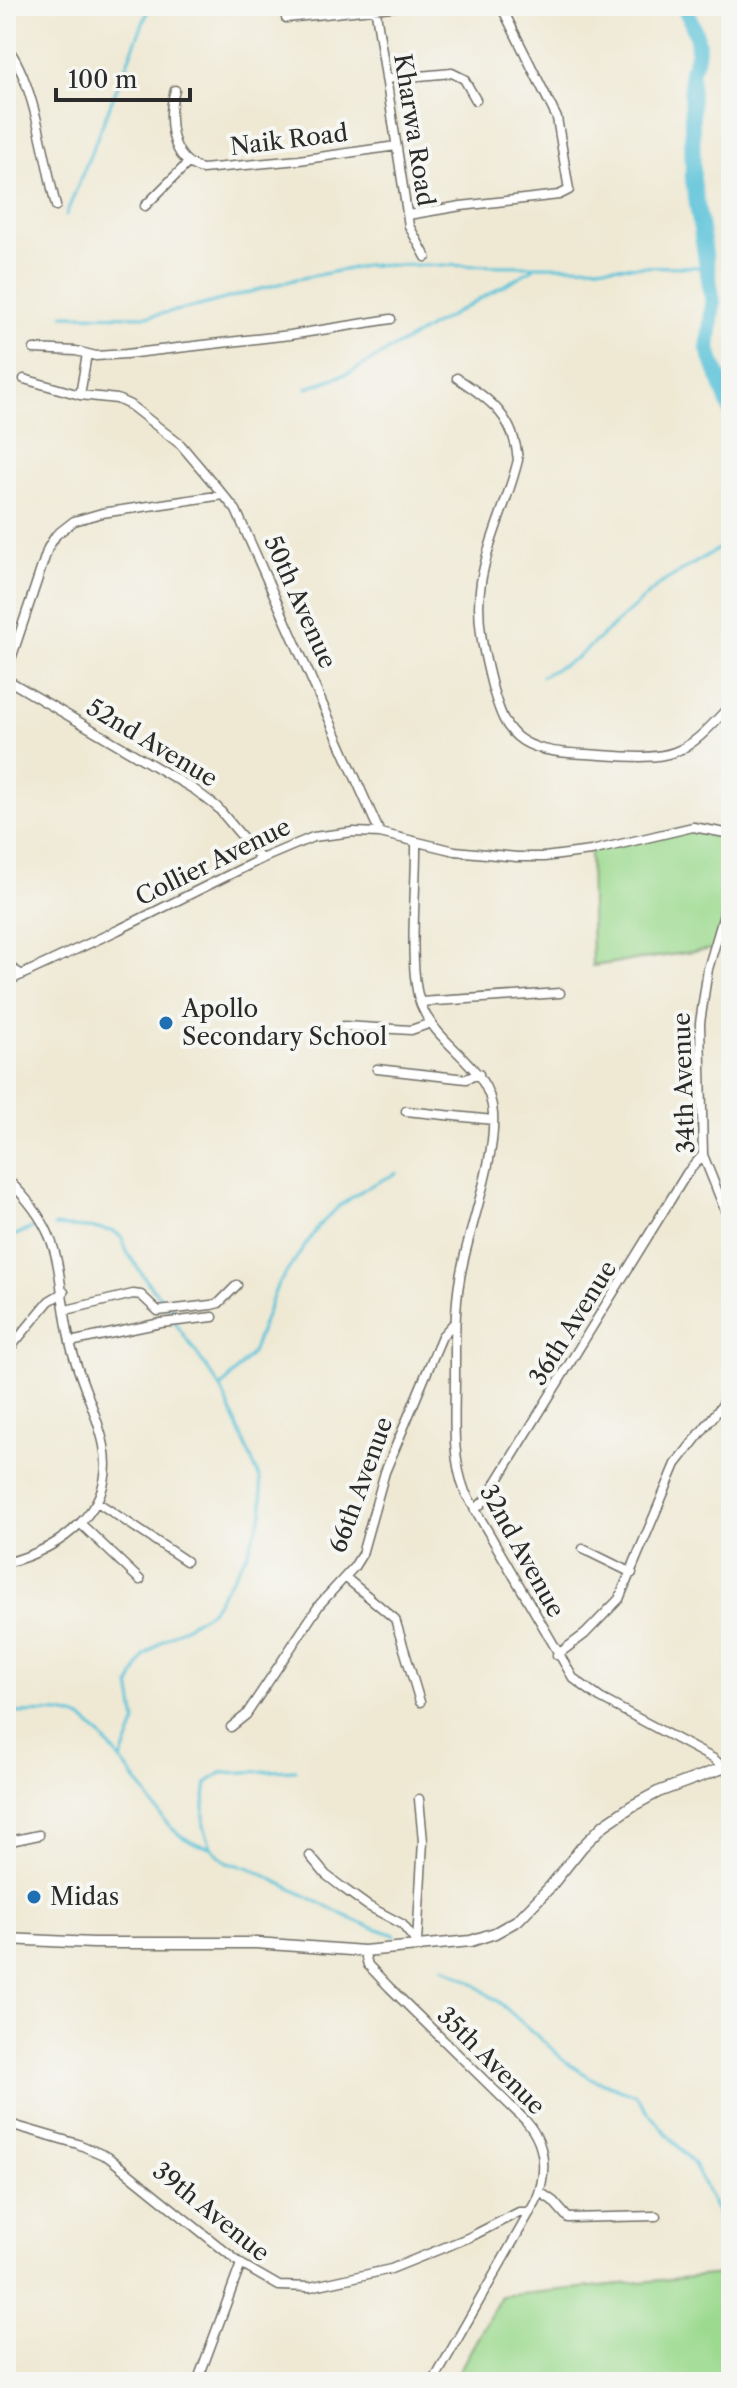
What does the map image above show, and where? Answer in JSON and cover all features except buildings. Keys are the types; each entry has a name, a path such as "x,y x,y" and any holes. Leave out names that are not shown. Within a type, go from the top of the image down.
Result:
{"street":[{"path":"286,18 401,6"},
{"path":"408,215 567,192 569,186 557,118 501,6"},
{"name":"Kharwa Road","path":"375,7 409,226 426,257"},
{"path":"6,46 21,72 30,99 56,206"},
{"path":"386,79 452,73 464,79 476,100"},
{"path":"145,206 188,163 180,153 172,124 171,106 175,90"},
{"name":"Naik Road","path":"188,163 202,169 213,169 396,146"},
{"path":"34,349 126,354 252,340 391,319"},
{"path":"80,395 87,354"},
{"path":"457,378 489,400 500,412 512,429 517,445 518,460 485,564 479,599 481,642 499,711 511,731 536,747 562,752 665,757 691,745 705,734 731,704"},
{"name":"50th Avenue","path":"24,379 80,395 117,399 145,415 181,445 242,519 380,833"},
{"path":"6,677 48,548 65,526 102,513 223,495"},
{"name":"52nd Avenue","path":"6,677 195,790 217,807 261,859"},
{"name":"Collier Avenue","path":"6,982 313,837 353,832 380,833 492,856 544,857 616,846 693,827 731,834"},
{"name":"32nd Avenue","path":"416,842 415,981 420,1002 431,1023 479,1074 489,1094 493,1120 484,1175 463,1263 455,1322 457,1466 465,1492 557,1655 578,1684 729,1769"},
{"name":"34th Avenue","path":"731,891 708,969 700,1014 703,1155 731,1225"},
{"path":"6,965 22,975"},
{"path":"420,1002 560,993"},
{"path":"344,1026 411,1030 431,1023"},
{"path":"377,1069 466,1079 479,1074"},
{"path":"406,1111 493,1120"},
{"name":"36th Avenue","path":"475,1510 486,1499 687,1173 703,1155"},
{"path":"6,1178 30,1202 44,1223 57,1257 70,1342 104,1447 105,1481 97,1502 81,1524 52,1545 6,1563"},
{"path":"66,1310 133,1294 141,1295 155,1310 178,1309 219,1303 237,1285"},
{"path":"6,1353 49,1301 64,1292"},
{"path":"70,1342 180,1320 213,1317"},
{"name":"66th Avenue","path":"231,1727 246,1715 320,1604 362,1554 385,1472 442,1336 455,1322"},
{"path":"557,1655 611,1610 632,1573 676,1464 731,1394"},
{"path":"97,1502 186,1561"},
{"path":"81,1524 140,1580"},
{"path":"583,1549 632,1573"},
{"path":"345,1577 395,1619 420,1702"},
{"path":"6,1939 93,1943 256,1943 364,1951 471,1941 495,1933 518,1920 604,1825 658,1792 729,1769"},
{"path":"418,1945 423,1841 419,1799"},
{"path":"6,1842 39,1835"},
{"path":"310,1856 326,1875 343,1888 376,1911 402,1924 418,1945"},
{"name":"35th Avenue","path":"364,1951 371,1968 532,2127 544,2159 540,2192 433,2382"},
{"name":"39th Avenue","path":"6,2123 78,2144 108,2157 241,2264 279,2286 310,2287 337,2283 402,2265 470,2237 519,2212 530,2212"},
{"path":"540,2192 568,2218 656,2216"},
{"path":"199,2377 241,2264"}],"green space":[{"path":"694,826 731,833 731,894 714,949 592,966 590,851"},
{"path":"731,2273 731,2382 453,2382 501,2296"}],"waterway":[{"path":"66,215 150,6"},
{"path":"684,6 698,46 691,71 693,180 713,303 708,349 731,411"},
{"path":"63,315 150,316 297,279 369,265 708,267"},
{"path":"307,388 351,372 533,269"},
{"path":"542,676 578,657 660,584 731,541"},
{"path":"221,1388 252,1353 277,1286 318,1227 338,1207 364,1189 397,1173"},
{"path":"6,1239 37,1226"},
{"path":"54,1226 101,1229 115,1232 122,1238 127,1252 151,1287 170,1307 176,1324 221,1388 260,1479 263,1512 247,1554 211,1611 162,1641 144,1656 130,1685 136,1722 121,1760"},
{"path":"6,1712 62,1713 83,1720 106,1742 171,1827 188,1840 211,1847"},
{"path":"295,1770 221,1773 207,1783 204,1826 211,1847 227,1863 248,1867 358,1922 395,1935"},
{"path":"444,1967 500,2003 570,2065 595,2080 636,2095 694,2164 719,2216 723,2242 720,2290 731,2323"}],"place":[{"name":"Apollo Secondary School","path":"166,1023"},
{"name":"Midas","path":"34,1897"}]}
